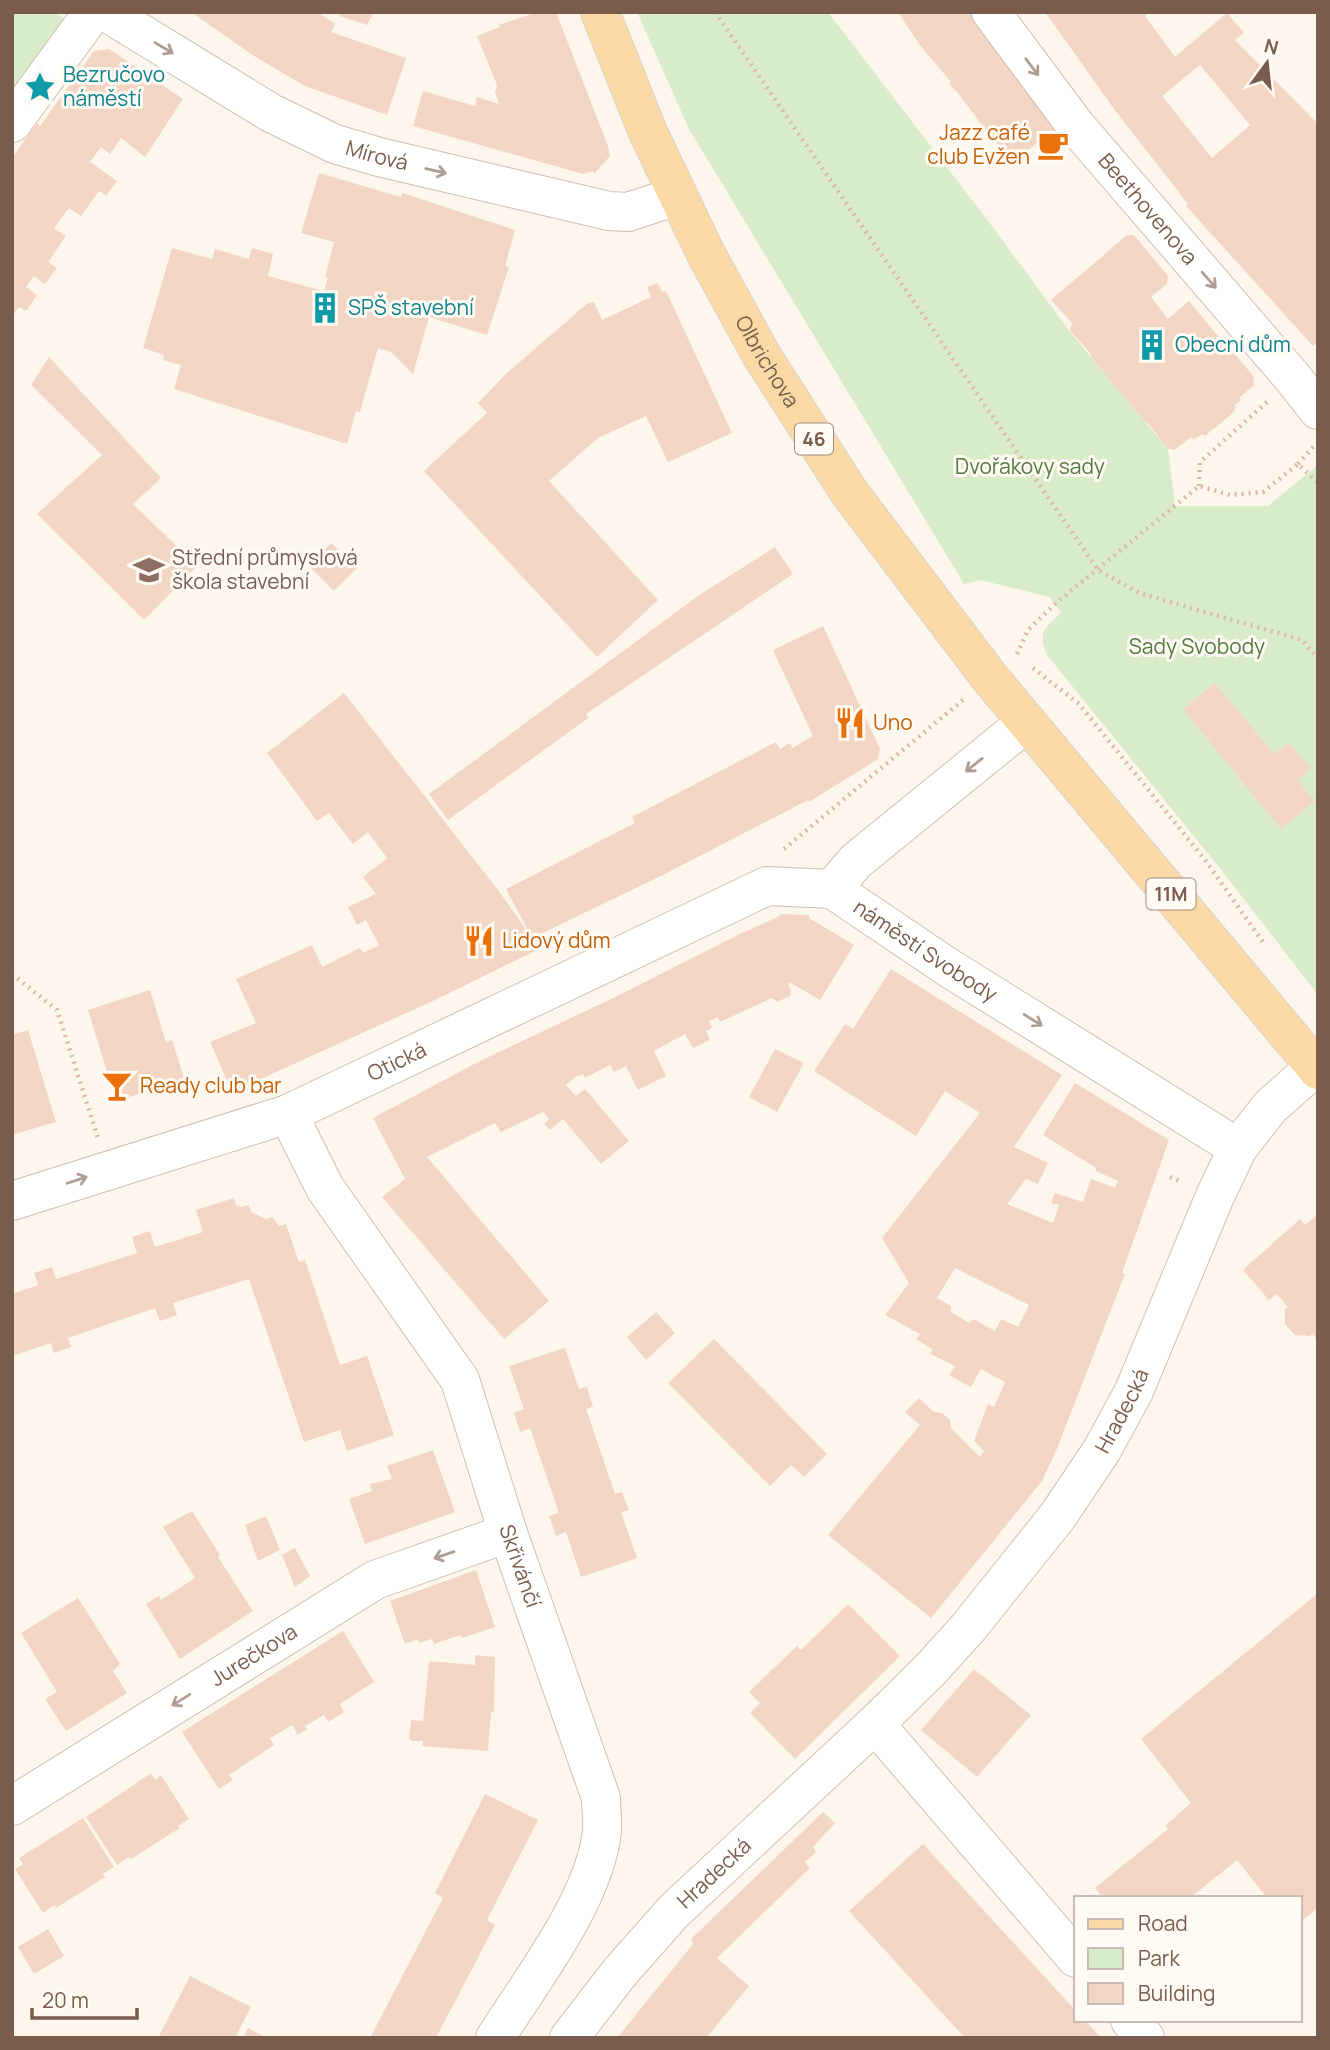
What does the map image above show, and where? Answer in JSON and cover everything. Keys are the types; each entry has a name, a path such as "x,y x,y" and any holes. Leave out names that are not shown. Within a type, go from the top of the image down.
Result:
{"main road":[{"name":"Olbrichova","path":"600,12 647,130 677,196 762,356 806,427 894,554 1003,667"},
{"name":"11M","path":"1003,667 1027,722 1316,1069"}],"street":[{"path":"12,123 93,12"},
{"name":"Mírová","path":"106,12 271,113 335,144 379,157 608,211 628,212 677,196"},
{"name":"Beethovenova","path":"992,12 1076,126 1307,396"},
{"name":"náměstí Svobody","path":"1027,722 856,861 832,889 949,968 1238,1148"},
{"name":"Otická","path":"12,1201 288,1114 767,886 832,889"},
{"name":"Hradecká","path":"569,2038 620,1972 674,1911 875,1724 968,1628 1057,1517 1102,1450 1130,1399 1153,1350 1215,1196 1238,1148 1270,1107 1316,1069"},
{"name":"Skřivánčí","path":"288,1114 325,1188 460,1380 508,1533 601,1798 602,1831 593,1863 574,1910 495,2038"},
{"name":"Jurečkova","path":"12,1806 375,1580 508,1533"},
{"path":"875,1724 1074,1956"},
{"path":"1132,2022 1145,2038"}],"path":[{"path":"715,12 1098,570 1139,593 1302,640 1318,658"},
{"path":"767,886 785,846 1003,667 1028,630 1055,604 1199,486 1200,462 1307,396"},
{"path":"1199,486 1230,495 1263,492 1298,464 1318,441"},
{"path":"1298,464 1318,483"},
{"path":"1003,667 1009,646"},
{"path":"1003,667 1079,704 1205,860 1268,949"},
{"path":"12,974 57,1010 108,1171"}],"green space":[{"path":"12,12 54,12 65,19 12,92"},
{"name":"Dvořákovy sady","path":"637,12 828,12 1071,333 1168,449 1175,506 1268,506 1318,465 1318,995 1223,872 1047,655 1043,641 1044,631 1061,613 1050,597 980,580 964,584 689,129"}],"building":[{"path":"191,12 317,12 335,24 331,32 406,58 387,115 305,86 254,56"},
{"path":"341,12 374,12 367,25 339,16"},
{"path":"537,12 556,12 608,146 610,156 594,174 593,171 583,174 413,126 423,91 475,106 477,97 499,104 495,93 497,85 477,36"},
{"path":"898,12 972,12 1057,128 1011,163 919,44"},
{"path":"1045,12 1150,12 1145,16 1175,57 1227,13 1244,33 1235,40 1318,124 1318,342 1313,346 1186,206 1188,204 1114,109","holes":["1200,65 1250,125 1212,158 1162,96"]},
{"path":"109,49 183,99 145,157 121,138 110,154 101,147 90,162 117,181 106,196 99,191 81,216 69,208 54,228 66,236 48,262 57,268 45,284 34,276 26,287 37,295 26,311 19,307 12,317 12,158 37,123 40,126 94,51"},
{"name":"SPŠ stavební","path":"319,173 401,197 402,193 515,230 505,266 509,267 487,335 429,317 413,374 391,352 378,348 360,412 356,411 347,444 174,389 181,365 163,360 164,355 143,348 172,248 212,259 215,249 249,259 252,248 273,254 268,276 324,291 334,242 301,233"},
{"name":"Obecní dům","path":"1127,235 1134,235 1168,276 1167,284 1151,297 1168,319 1189,301 1218,336 1216,338 1228,353 1234,353 1254,377 1255,384 1239,398 1241,400 1235,405 1235,411 1205,436 1202,434 1194,440 1191,437 1175,450 1168,449 1091,357 1070,331 1072,323 1051,300"},
{"path":"658,283 662,292 666,291 732,433 668,462 646,416 598,438 549,481 658,600 597,657 424,471 487,413 478,403 508,372 588,303 594,302 602,320 651,297 647,287"},
{"path":"49,357 161,478 133,504 197,566 144,620 37,514 102,455 31,385"},
{"path":"331,543 357,568 334,591 309,566"},
{"path":"775,547 793,574 586,714 588,718 448,820 429,794 698,596"},
{"path":"823,626 880,749 878,759 809,802 808,800 663,875 532,938 506,889 635,823 632,817 776,742 780,749 790,743 792,748 813,736 773,650"},
{"path":"1215,683 1274,754 1289,743 1311,768 1297,780 1315,801 1281,829 1183,709"},
{"path":"344,693 498,890 532,938 528,940 535,951 435,1000 232,1092 210,1042 256,1023 236,979 312,945 322,967 360,948 363,953 379,945 366,920 357,925 348,907 376,894 363,877 387,858 368,832 353,844 329,813 317,821 267,753"},
{"path":"780,914 809,915 809,918 854,945 820,1000 791,983 788,984 790,996 777,1002 772,998 720,1022 718,1017 709,1021 712,1028 706,1031 710,1040 693,1048 685,1034 654,1051 666,1076 638,1090 626,1066 614,1072 610,1065 585,1078 583,1074 575,1077 566,1085 576,1096 585,1089 629,1141 601,1164 563,1119 550,1130 544,1124 549,1119 543,1112 501,1132 495,1123 427,1157 549,1301 504,1339 382,1197 405,1179 373,1118 478,1062"},
{"path":"891,969 1062,1075 1014,1147 1048,1163 1038,1184 1026,1179 1007,1204 1053,1223 1059,1205 1051,1203 1055,1193 1083,1202 1091,1179 1115,1188 1118,1181 1096,1171 1096,1168 1043,1135 1075,1083 1169,1140 1122,1273 1125,1274 1042,1481 931,1618 828,1535 920,1425 905,1412 919,1398 934,1412 942,1413 950,1420 951,1428 980,1457 984,1451 974,1441 988,1404 994,1407 1005,1382 981,1369 971,1387 949,1375 955,1366 931,1354 932,1349 916,1339 920,1334 885,1315 909,1283 882,1238 980,1113 945,1091 916,1136 814,1071 845,1024 853,1029","holes":["955,1268 1029,1305 1018,1327 1001,1319 995,1331 974,1319 969,1323 951,1312 951,1306 937,1298"]},
{"path":"150,990 166,1042 172,1040 184,1078 116,1101 88,1010"},
{"path":"28,1030 56,1122 12,1135 12,1035"},
{"path":"775,1049 804,1063 777,1112 749,1097"},
{"path":"234,1198 236,1205 249,1205 251,1212 266,1219 272,1217 279,1226 286,1224 299,1262 305,1260 340,1365 367,1356 394,1435 347,1451 340,1430 304,1442 249,1279 173,1303 177,1315 160,1321 155,1308 68,1338 71,1347 54,1353 51,1343 12,1356 12,1294 38,1285 34,1273 52,1267 56,1279 137,1253 132,1237 150,1231 155,1247 203,1232 196,1210"},
{"path":"1318,1214 1318,1340 1312,1334 1295,1335 1285,1324 1285,1309 1288,1307 1277,1294 1269,1300 1243,1270 1300,1219 1305,1225"},
{"path":"656,1312 675,1333 646,1360 627,1337"},
{"path":"714,1339 827,1454 804,1477 791,1465 770,1486 668,1383"},
{"path":"565,1348 579,1389 587,1387 593,1407 586,1409 615,1494 622,1492 629,1510 621,1512 637,1558 581,1577 566,1532 556,1536 549,1516 559,1513 530,1428 520,1432 514,1413 524,1409 509,1366"},
{"path":"433,1450 455,1512 365,1544 349,1499 372,1491 370,1484 392,1479 387,1466"},
{"path":"192,1511 253,1611 180,1659 146,1604 159,1596 161,1600 195,1578 163,1527"},
{"path":"266,1516 280,1550 258,1561 245,1525"},
{"path":"295,1548 310,1576 295,1587 282,1555"},
{"path":"476,1570 495,1627 434,1644 432,1639 419,1643 418,1639 405,1644 390,1601"},
{"path":"1318,1593 1318,1908 1302,1920 1302,1896 1265,1896 1237,1860 1192,1896 1101,1896 1095,1888 1168,1829 1166,1825 1191,1803 1141,1739"},
{"path":"78,1598 120,1664 113,1671 127,1693 66,1731 45,1699 57,1692 21,1633"},
{"path":"848,1604 900,1656 795,1759 750,1713 760,1703 749,1692 797,1646 801,1650"},
{"path":"343,1631 374,1682 340,1704 344,1712 328,1722 324,1715 305,1726 307,1729 298,1735 292,1725 270,1738 274,1745 229,1775 233,1780 219,1789 182,1732"},
{"path":"475,1655 495,1657 494,1712 491,1712 488,1751 422,1746 423,1741 412,1741 409,1738 411,1720 423,1721 429,1661 475,1665"},
{"path":"974,1669 1031,1715 977,1777 921,1730"},
{"path":"151,1773 155,1780 161,1775 189,1819 178,1826 180,1828 117,1865 86,1817"},
{"path":"485,1794 538,1820 487,1920 495,1925 436,2038 370,2038 443,1898 435,1893"},
{"path":"823,1812 835,1823 813,1847 816,1852 805,1862 810,1868 717,1958 749,1986 706,2038 617,2038 693,1944 691,1939"},
{"path":"83,1818 114,1867 103,1874 105,1877 56,1908 54,1905 43,1913 15,1869 23,1864 19,1858"},
{"path":"923,1844 1074,2009 1074,2022 1087,2022 1101,2038 965,2038 849,1911"},
{"path":"48,1929 64,1956 34,1974 18,1947"},
{"path":"190,1976 251,2007 235,2038 158,2038"},
{"path":"248,2028 267,2038 243,2038"}],"place":[{"name":"Bezručovo náměstí","path":"40,87"},
{"name":"Jazz café club Evžen","path":"1053,145"},
{"name":"SPŠ stavební","path":"325,308"},
{"name":"Obecní dům","path":"1152,345"},
{"name":"Střední průmyslová škola stavební","path":"149,570"},
{"name":"Uno","path":"850,723"},
{"name":"Lidový dům","path":"479,941"},
{"name":"Ready club bar","path":"117,1086"}],"park label":[{"name":"Sady Svobody","path":"1197,647"}]}
